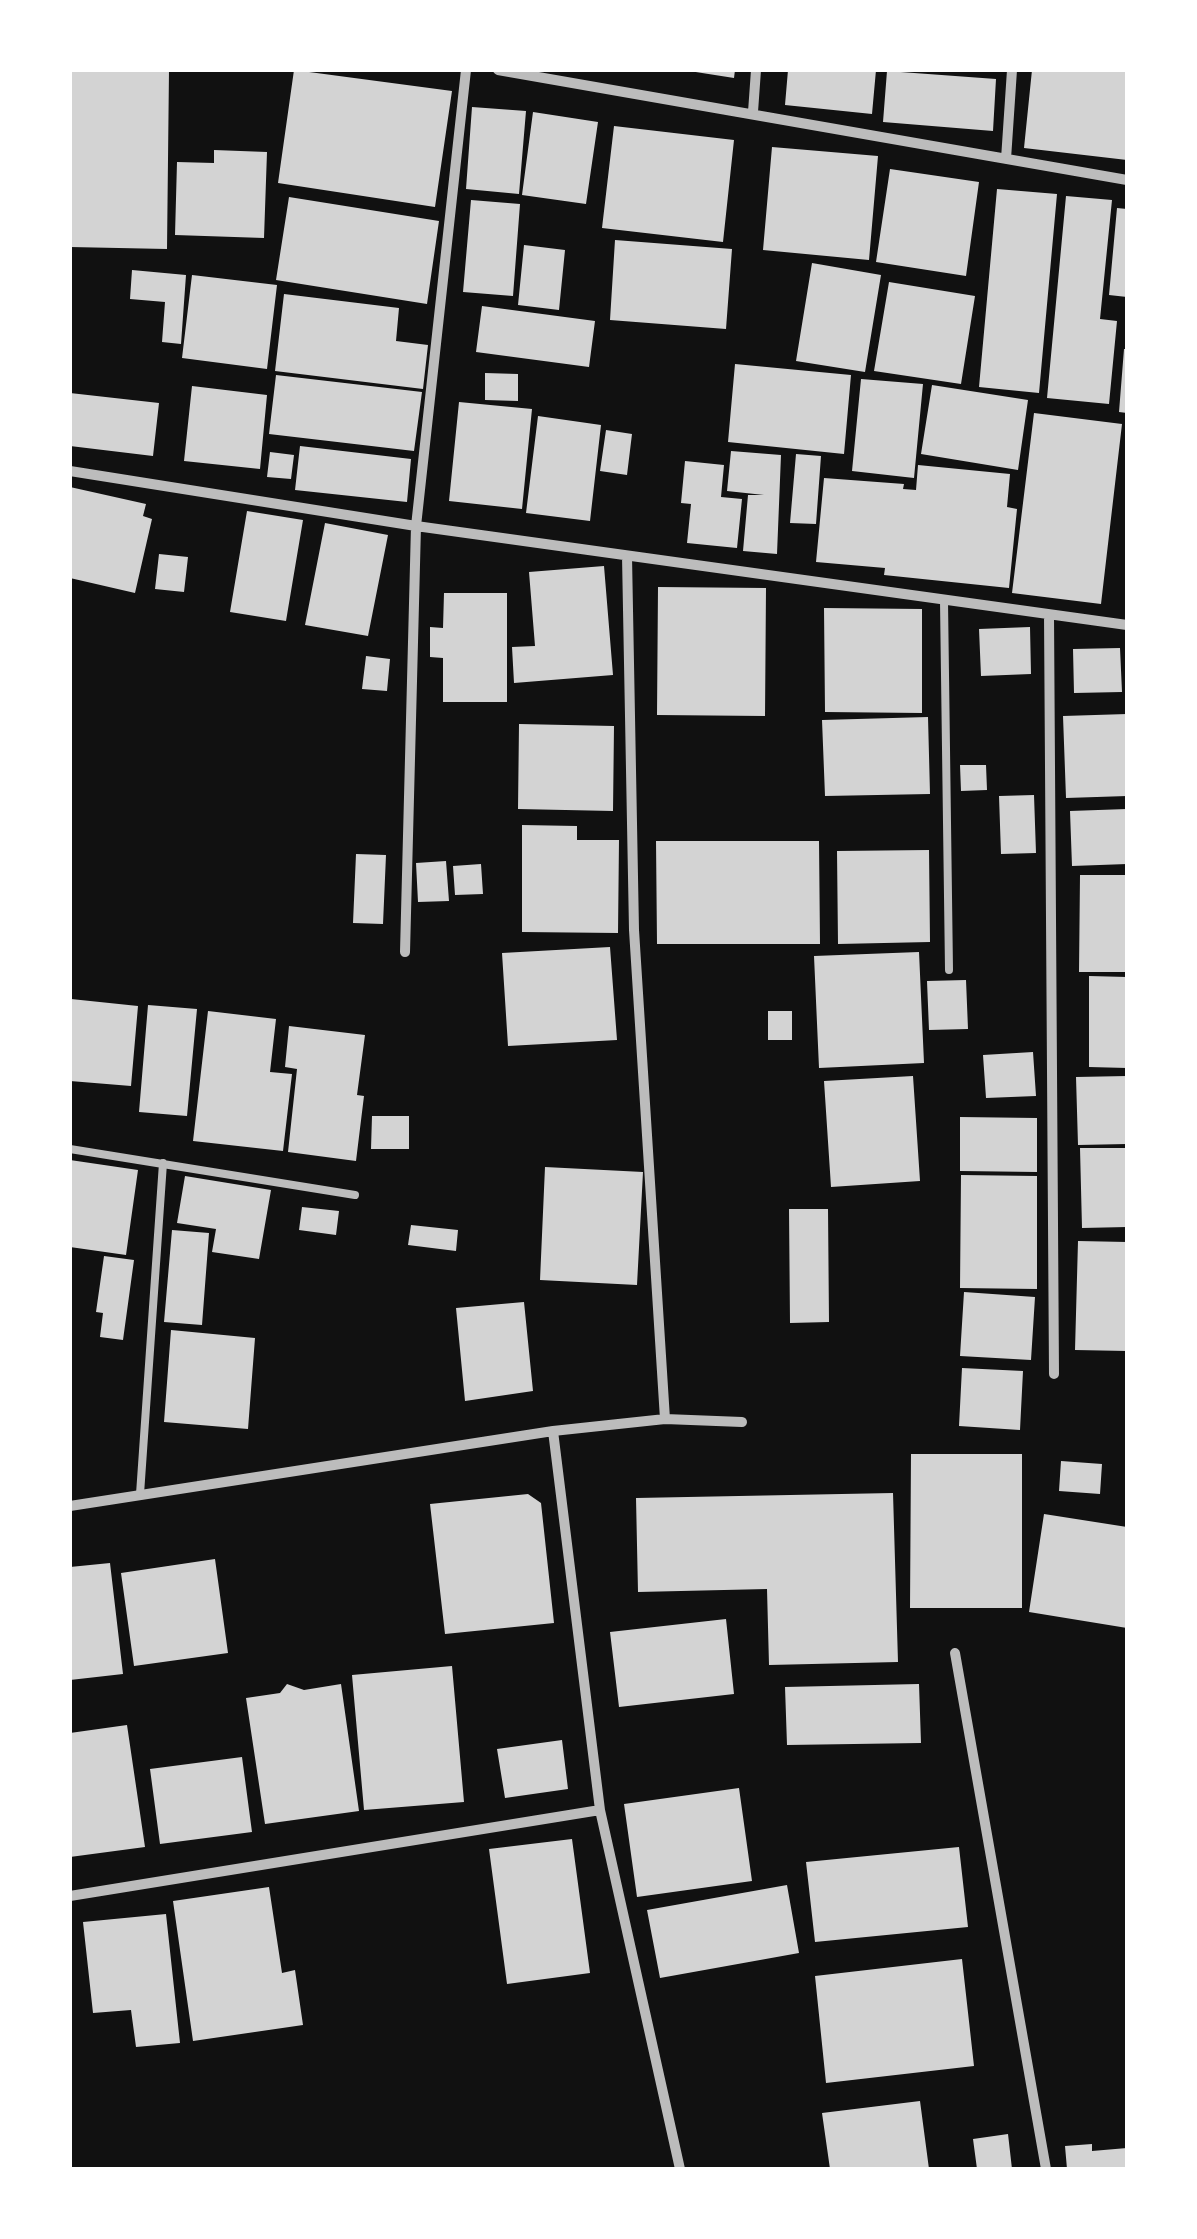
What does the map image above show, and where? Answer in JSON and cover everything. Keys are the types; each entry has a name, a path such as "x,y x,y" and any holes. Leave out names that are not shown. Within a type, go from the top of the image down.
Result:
{"street":[{"path":"405,952 416,526 466,70"},
{"path":"498,70 1127,180"},
{"path":"753,112 756,70"},
{"path":"1006,159 1012,70"},
{"path":"70,471 416,526 1127,625"},
{"path":"627,556 634,930 665,1419"},
{"path":"1049,615 1054,1374"},
{"path":"70,1506 553,1431 665,1419 742,1422"},
{"path":"553,1431 600,1810 680,2169"},
{"path":"955,1653 1046,2169"},
{"path":"70,1896 600,1810"}],"lane":[{"path":"944,601 949,970"},
{"path":"70,1149 355,1195"},
{"path":"140,1494 163,1163"}],"building":[{"path":"70,70 169,70 167,249 70,247"},
{"path":"294,70 452,91 435,207 278,183"},
{"path":"683,70 735,70 734,78"},
{"path":"788,70 876,70 872,114 785,105"},
{"path":"1032,70 1127,70 1127,160 1024,148"},
{"path":"887,71 996,79 993,131 883,122"},
{"path":"472,107 526,111 519,194 466,189"},
{"path":"533,112 598,122 586,204 522,195"},
{"path":"614,126 734,140 723,242 602,228"},
{"path":"772,147 878,156 869,260 763,250"},
{"path":"214,150 267,152 264,238 175,235 177,162 214,163"},
{"path":"890,169 979,182 966,276 876,262"},
{"path":"997,189 1057,194 1039,393 979,387"},
{"path":"1066,196 1112,200 1100,319 1117,321 1109,404 1047,398"},
{"path":"289,197 439,221 427,304 276,280"},
{"path":"471,200 520,204 513,296 463,292"},
{"path":"1117,208 1127,209 1127,297 1109,295"},
{"path":"615,240 732,249 726,329 610,320"},
{"path":"524,245 565,250 559,310 518,305"},
{"path":"812,263 881,275 865,372 796,361"},
{"path":"132,270 186,275 181,344 162,342 165,302 130,299"},
{"path":"192,275 277,285 267,369 182,358"},
{"path":"889,282 975,296 961,384 874,371"},
{"path":"284,294 399,308 396,341 428,345 423,389 275,371"},
{"path":"482,306 595,321 589,367 476,352"},
{"path":"1127,349 1127,413 1119,412"},
{"path":"735,364 851,375 844,454 728,442"},
{"path":"485,373 518,374 518,401 485,400"},
{"path":"276,375 422,392 414,451 269,434"},
{"path":"861,379 923,384 914,478 852,471"},
{"path":"932,385 1028,400 1018,470 921,454"},
{"path":"192,386 267,395 260,469 184,461"},
{"path":"70,393 159,403 153,456 70,446"},
{"path":"459,402 532,409 522,509 449,501"},
{"path":"1034,413 1122,424 1101,604 1012,593"},
{"path":"538,416 601,425 590,521 526,513"},
{"path":"606,430 632,434 627,475 600,471"},
{"path":"300,446 411,459 407,502 295,490"},
{"path":"731,451 781,455 777,554 743,551 748,495 764,495 727,491"},
{"path":"270,452 294,455 291,479 267,477"},
{"path":"796,454 821,456 816,524 790,523"},
{"path":"685,461 724,465 721,497 742,499 737,548 687,543 691,504 681,503"},
{"path":"918,465 1010,474 1007,507 1017,509 1009,588 884,575 885,568 816,562 824,478 904,484 903,489 916,490"},
{"path":"70,487 146,504 143,516 152,519 135,593 70,578"},
{"path":"247,511 303,520 286,621 230,612"},
{"path":"325,523 388,535 368,636 305,625"},
{"path":"159,554 188,557 184,592 155,589"},
{"path":"604,566 613,675 514,683 512,647 535,646 529,572"},
{"path":"658,587 766,588 765,716 657,715"},
{"path":"444,593 507,593 507,702 443,702 443,658 430,657 430,627 443,628"},
{"path":"824,608 922,609 922,713 825,712"},
{"path":"1030,627 1031,674 981,676 979,629"},
{"path":"1120,648 1122,692 1074,693 1073,649"},
{"path":"366,656 390,659 387,691 362,689"},
{"path":"1127,714 1127,796 1066,798 1063,716"},
{"path":"928,717 930,794 825,796 822,720"},
{"path":"519,724 614,726 613,811 518,809"},
{"path":"960,765 986,765 987,790 961,791"},
{"path":"1034,795 1036,853 1001,854 999,796"},
{"path":"1127,809 1127,864 1072,866 1070,811"},
{"path":"522,825 577,826 577,840 619,840 618,933 522,932"},
{"path":"656,841 819,841 820,944 657,944"},
{"path":"929,850 930,942 838,944 837,851"},
{"path":"356,854 386,855 383,924 353,923"},
{"path":"446,861 449,901 418,902 416,863"},
{"path":"481,864 483,894 455,895 453,866"},
{"path":"1080,875 1127,875 1127,972 1079,972"},
{"path":"610,947 617,1040 508,1046 502,953"},
{"path":"919,952 924,1063 819,1068 814,956"},
{"path":"1089,976 1127,977 1127,1068 1089,1067"},
{"path":"966,980 968,1029 929,1030 927,981"},
{"path":"71,999 138,1006 131,1086 70,1081"},
{"path":"148,1005 197,1009 187,1116 139,1112"},
{"path":"208,1011 276,1019 270,1072 292,1074 283,1151 193,1141"},
{"path":"768,1011 792,1011 792,1040 768,1040"},
{"path":"289,1026 365,1035 357,1095 364,1096 356,1161 288,1152 297,1069 285,1067"},
{"path":"1033,1052 1036,1096 986,1098 983,1055"},
{"path":"913,1076 920,1181 831,1187 824,1081"},
{"path":"1127,1076 1127,1144 1078,1145 1076,1077"},
{"path":"372,1116 409,1116 409,1149 371,1149"},
{"path":"960,1117 1037,1118 1037,1172 960,1171"},
{"path":"1080,1148 1127,1148 1127,1227 1082,1228"},
{"path":"70,1160 138,1170 126,1255 70,1247"},
{"path":"545,1167 643,1172 637,1285 540,1280"},
{"path":"961,1175 1037,1176 1037,1289 960,1288"},
{"path":"185,1176 271,1190 259,1259 212,1252 216,1229 177,1223"},
{"path":"302,1207 339,1211 336,1235 299,1230"},
{"path":"789,1209 828,1209 829,1322 790,1323"},
{"path":"411,1225 458,1230 456,1251 408,1245"},
{"path":"172,1230 209,1233 202,1325 164,1322"},
{"path":"1078,1241 1127,1242 1127,1351 1075,1350"},
{"path":"104,1256 134,1260 123,1340 100,1337 103,1313 96,1312"},
{"path":"964,1292 1035,1297 1031,1360 960,1356"},
{"path":"524,1302 533,1391 465,1401 456,1308"},
{"path":"171,1330 255,1338 248,1429 164,1422"},
{"path":"962,1368 1023,1371 1020,1430 959,1426"},
{"path":"911,1454 1022,1454 1022,1608 910,1608"},
{"path":"1061,1461 1102,1464 1100,1494 1059,1491"},
{"path":"893,1493 898,1662 769,1665 767,1589 638,1592 636,1498"},
{"path":"528,1494 541,1503 554,1623 445,1634 430,1504"},
{"path":"1044,1514 1127,1527 1127,1628 1029,1612"},
{"path":"215,1559 228,1653 134,1666 121,1573"},
{"path":"110,1563 123,1674 70,1680 70,1567"},
{"path":"726,1619 734,1694 619,1707 610,1632"},
{"path":"452,1666 464,1802 364,1810 352,1675"},
{"path":"287,1684 304,1690 341,1684 359,1811 265,1824 246,1698 280,1693"},
{"path":"919,1684 921,1743 787,1745 785,1687"},
{"path":"127,1725 145,1847 70,1857 70,1733"},
{"path":"562,1740 568,1789 505,1798 497,1749"},
{"path":"242,1757 252,1832 160,1844 150,1769"},
{"path":"739,1788 752,1881 637,1897 624,1804"},
{"path":"572,1839 590,1973 507,1984 489,1849"},
{"path":"959,1847 968,1927 815,1942 806,1862"},
{"path":"787,1885 799,1953 660,1978 647,1910"},
{"path":"269,1887 282,1973 295,1970 303,2025 193,2041 173,1901"},
{"path":"166,1914 180,2043 136,2047 131,2010 93,2013 83,1922"},
{"path":"962,1959 974,2066 826,2083 815,1976"},
{"path":"920,2101 929,2169 830,2169 822,2113"},
{"path":"1008,2134 1012,2169 977,2169 973,2139"},
{"path":"1092,2144 1092,2151 1127,2148 1127,2169 1067,2169 1065,2146"}]}
